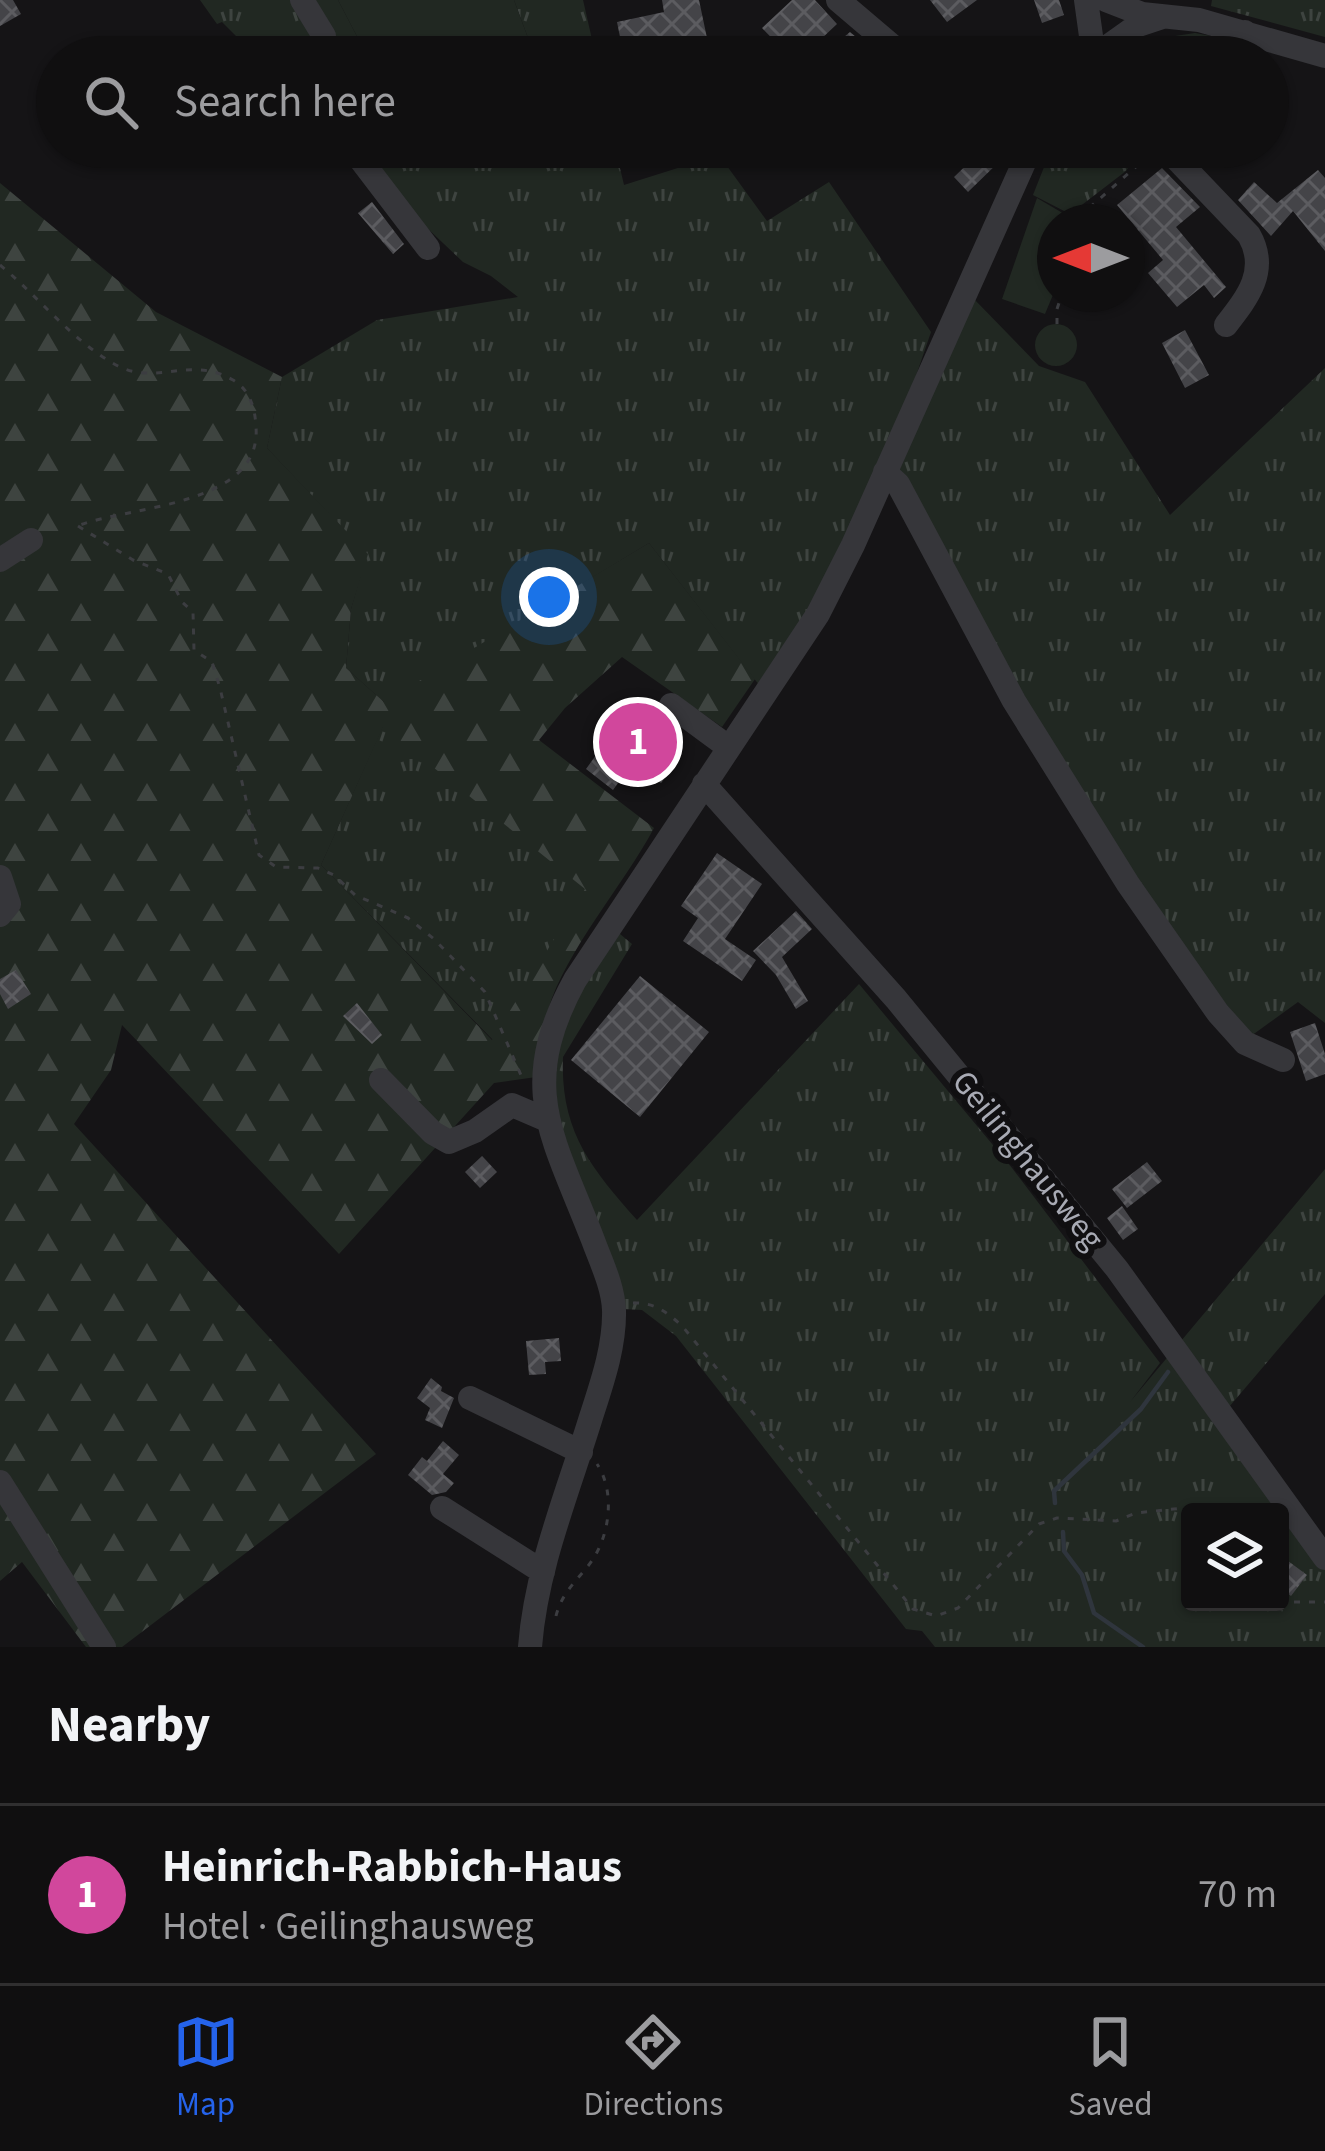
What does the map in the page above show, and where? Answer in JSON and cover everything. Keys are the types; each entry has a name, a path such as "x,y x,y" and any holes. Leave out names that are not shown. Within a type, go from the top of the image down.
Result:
{"street":[{"path":"302,0 324,36"},
{"path":"838,0 880,36"},
{"path":"1122,36 1138,26 1140,6 1258,36"},
{"path":"1242,36 1245,32"},
{"path":"1289,45 1325,56"},
{"path":"368,168 428,248"},
{"path":"530,1647 543,1572 611,1346 614,1303 545,1112 543,1062 558,1011 818,614 1022,168"},
{"path":"1182,168 1249,235 1257,249 1258,270 1248,297 1226,325"},
{"path":"885,472 898,484 1014,701 1128,884 1218,1013 1245,1043 1283,1060"},
{"path":"0,560 31,540"},
{"path":"671,705 728,747"},
{"name":"Geilinghausweg","path":"704,784 896,999 1117,1269 1325,1558"},
{"path":"0,877 9,904 0,915"},
{"path":"381,1080 433,1133 449,1142 475,1131 512,1105 545,1112"},
{"path":"470,1398 581,1452"},
{"path":"0,1482 104,1647"},
{"path":"442,1508 543,1572"}],"path":[{"path":"1093,204 1138,168"},
{"path":"0,265 92,351 121,367 136,374 160,374 196,367 233,380 248,393 257,442 246,464 225,484 191,498 78,526 112,549 168,574 182,602 193,612 194,650 212,662 259,855 276,867 317,868 334,874 355,896 408,918 434,939 485,992 519,1074 545,1112"},
{"path":"1057,312 1057,324"},
{"path":"614,1303 645,1302 666,1311 682,1327 913,1609 936,1616 958,1608 1040,1524 1057,1518 1116,1521 1181,1508"},
{"path":"554,1627 558,1607 576,1577 591,1563 611,1495 601,1468 581,1452"},
{"path":"1289,1602 1325,1602"}],"green space":[{"path":"200,0 338,0 357,36 236,36 222,22 217,24"},
{"path":"338,0 514,0 527,36 357,36"},
{"path":"514,0 583,0 591,36 527,36"},
{"path":"1212,0 1325,0 1325,37 1211,6"},
{"path":"364,168 620,168 624,185 678,168 728,168 767,221 829,182 931,332 883,472 763,690 649,543 385,703 346,668 351,609 367,554 267,448 282,377 377,320 518,297 463,262"},
{"path":"1044,168 1128,168 1083,204 1051,204 1033,195"},
{"path":"0,183 156,312 282,377 267,448 368,554 351,609 346,668 384,702 649,543 755,679 722,727 622,657 565,708 539,740 654,828 556,987 536,1077 494,1083 339,1254 122,1025 111,1070 74,1124 376,1454 122,1647 86,1647 22,1562 0,1581","holes":["383,727 585,889 492,1040 321,865"]},
{"path":"1037,198 1047,204 1037,204 1037,311 1002,299"},
{"path":"973,298 1039,366 1085,382 1170,515 1325,368 1325,1023 1298,1002 1251,1036 1136,889 887,470"},
{"path":"1056,324 1071,330 1077,345 1071,360 1056,366 1041,360 1035,345 1041,330"},
{"path":"383,726 586,889 493,1040 321,865"},
{"path":"614,929 632,944 563,1057 563,1083 582,1147 637,1220 859,984 1012,1168 1160,1363 1130,1402 1325,1169 1325,1294 1229,1407 1325,1543 1325,1647 935,1647 922,1631 906,1629 676,1336 642,1310 623,1309 552,1119 559,1014"}],"building":[{"path":"0,0 13,0 21,14 0,26"},
{"path":"662,0 699,0 707,36 620,36 617,22 664,12"},
{"path":"792,0 815,0 837,24 824,36 770,36 762,28"},
{"path":"930,0 977,0 947,22"},
{"path":"1034,0 1059,0 1064,15 1042,23"},
{"path":"963,168 993,168 968,192 954,177"},
{"path":"1162,168 1200,207 1176,227 1226,287 1214,298 1204,285 1177,307 1148,273 1163,260 1145,238 1145,204 1118,204"},
{"path":"1318,170 1325,178 1325,251 1293,211 1271,236 1238,200 1254,182 1277,203"},
{"path":"372,202 404,244 393,254 358,213"},
{"path":"1185,330 1209,375 1185,388 1162,343"},
{"path":"636,733 677,763 661,783 643,771 631,787 621,779 613,790 586,769 599,751 614,762"},
{"path":"717,853 762,884 725,939 756,960 742,981 683,941 698,918 681,906"},
{"path":"796,911 812,929 782,957 808,1001 796,1009 776,975 753,951"},
{"path":"16,970 31,994 8,1009 0,994 0,979"},
{"path":"640,976 709,1032 640,1117 571,1060"},
{"path":"357,1003 382,1035 372,1044 343,1016"},
{"path":"1315,1023 1325,1054 1325,1074 1306,1081 1290,1032"},
{"path":"482,1156 497,1172 480,1188 465,1172"},
{"path":"1147,1162 1162,1181 1127,1208 1112,1189"},
{"path":"1122,1206 1138,1229 1123,1240 1107,1218"},
{"path":"559,1338 561,1361 545,1362 546,1374 529,1375 526,1341"},
{"path":"431,1378 454,1398 442,1428 425,1420 430,1408 417,1398"},
{"path":"443,1441 459,1455 443,1474 454,1483 446,1492 432,1495 408,1475"},
{"path":"1289,1562 1307,1575 1289,1595"}],"waterway":[{"path":"1055,1503 1054,1491 1141,1409 1168,1372"},
{"path":"1063,1532 1064,1551 1082,1575 1094,1613 1143,1647"}],"place":[{"name":"Heinrich-Rabbich-Haus","path":"638,742"}]}
